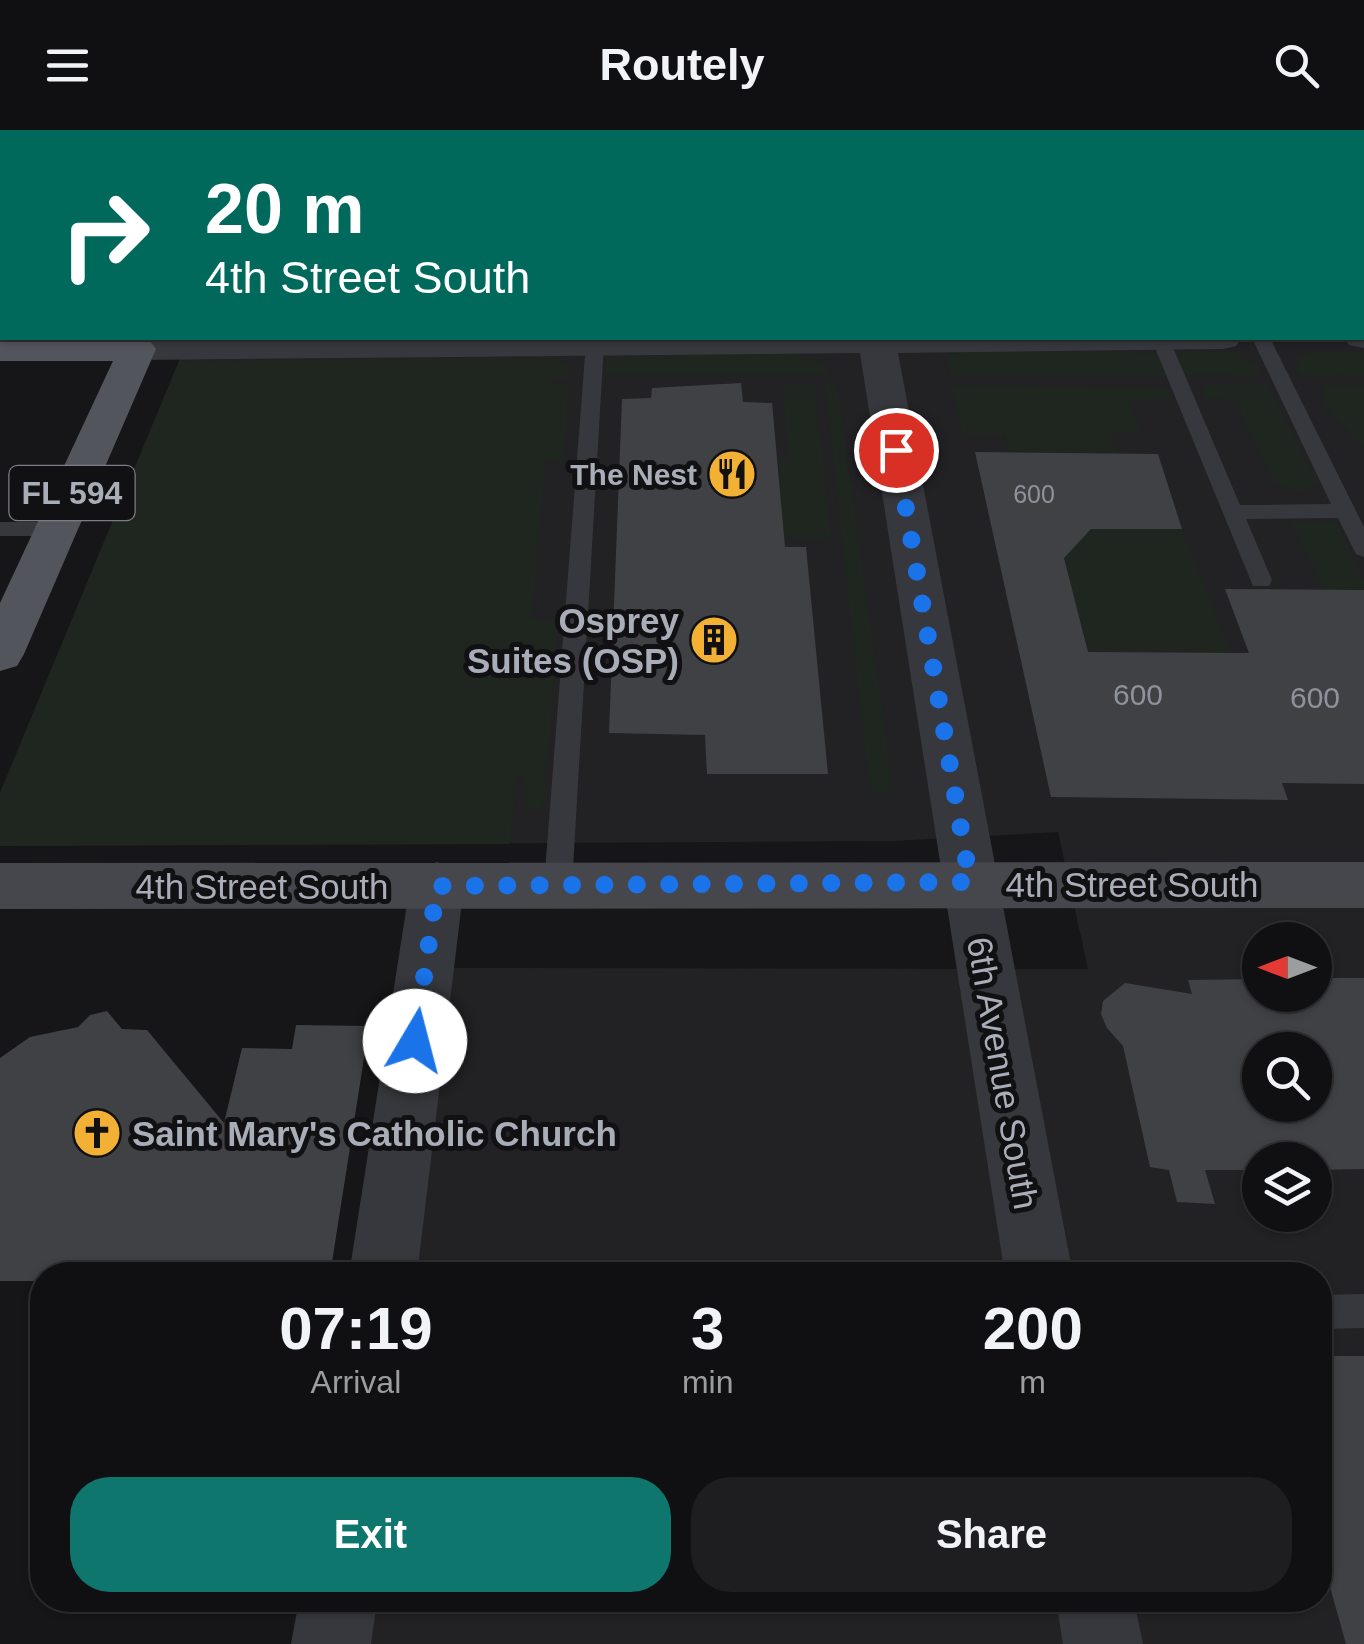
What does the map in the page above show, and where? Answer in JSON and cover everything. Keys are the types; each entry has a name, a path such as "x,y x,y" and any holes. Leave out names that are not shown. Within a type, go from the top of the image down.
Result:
{"main road":[{"path":"14,346 139,344"},
{"name":"FL 594","path":"0,654 139,344"},
{"name":"4th Street South","path":"0,886 970,882 1364,886"}],"street":[{"path":"139,344 764,340"},
{"name":"6th Avenue South","path":"876,340 1036,1262"},
{"path":"384,1262 437,886"},
{"path":"332,1644 336,1612"},
{"path":"1098,1612 1103,1644"}],"lane":[{"path":"1161,340 1261,580"},
{"path":"1262,340 1364,549"},
{"path":"558,885 595,343"},
{"path":"1233,512 1345,511"},
{"path":"0,529 56,529"},
{"path":"1332,1312 1364,1311"}],"shaded area":[{"path":"184,340 1364,340 1364,1644 359,1644 363,1612 1332,1612 1332,1262 409,1262 447,968 1088,969 1058,832 892,841 0,846 0,793 179,361"},
{"path":"1177,350 1235,352 1263,372 1251,376 1181,374 1173,354"},
{"path":"963,351 1145,353 1156,355 1168,375 950,375 947,356"},
{"path":"606,352 786,352 817,361 831,375 606,374"},
{"path":"1310,352 1364,352 1364,376 1299,375 1296,368 1300,356"},
{"path":"554,357 568,365 568,378 553,378 552,385 569,385 564,459 546,460 531,620 558,620 545,799 540,809 526,808 525,779 517,774 510,844 0,846 0,793 179,361"},
{"path":"825,383 835,384 839,397 892,782 889,793 870,794"},
{"path":"783,385 815,385 831,538 784,538 778,458 788,457"},
{"path":"952,385 1167,388 1174,399 1129,400 1140,432 1111,431 1117,453 1008,452 1005,434 962,434"},
{"path":"1202,385 1269,385 1317,483 1295,490 1273,481 1235,400 1205,398"},
{"path":"1322,386 1364,386 1364,448 1324,404"},
{"path":"1335,521 1364,580 1364,590 1324,590 1291,523"},
{"path":"1091,529 1182,529 1231,653 1088,652 1064,558"}],"building":[{"name":"Osprey Suites (OSP)","path":"741,383 743,402 772,403 785,547 806,547 828,774 707,774 705,735 609,733 622,399 651,398 652,388"},
{"path":"975,452 1158,454 1182,529 1091,529 1064,558 1088,652 1249,653 1225,589 1364,590 1364,784 1282,783 1288,800 1051,797"},
{"path":"1332,978 1364,978 1364,1169 1332,1170 1332,1142 1242,1142 1242,1170 1205,1170 1215,1204 1177,1202 1169,1170 1150,1167 1123,1046 1101,1014 1103,1001 1125,983 1192,994 1188,980 1242,979 1242,1012 1332,1012"},
{"path":"107,1011 122,1029 147,1030 224,1123 242,1048 292,1049 296,1025 369,1026 332,1262 30,1262 30,1281 0,1281 0,1058 30,1037 78,1027 90,1015"},
{"path":"1332,1356 1364,1356 1364,1644 1346,1644 1332,1594"}],"place":[{"name":"The Nest","path":"732,474"},
{"name":"Osprey Suites (OSP)","path":"714,640"},
{"name":"Saint Mary's Catholic Church","path":"97,1133"}],"route":[{"path":"415,1041 437,886 970,882 896,450"}]}
